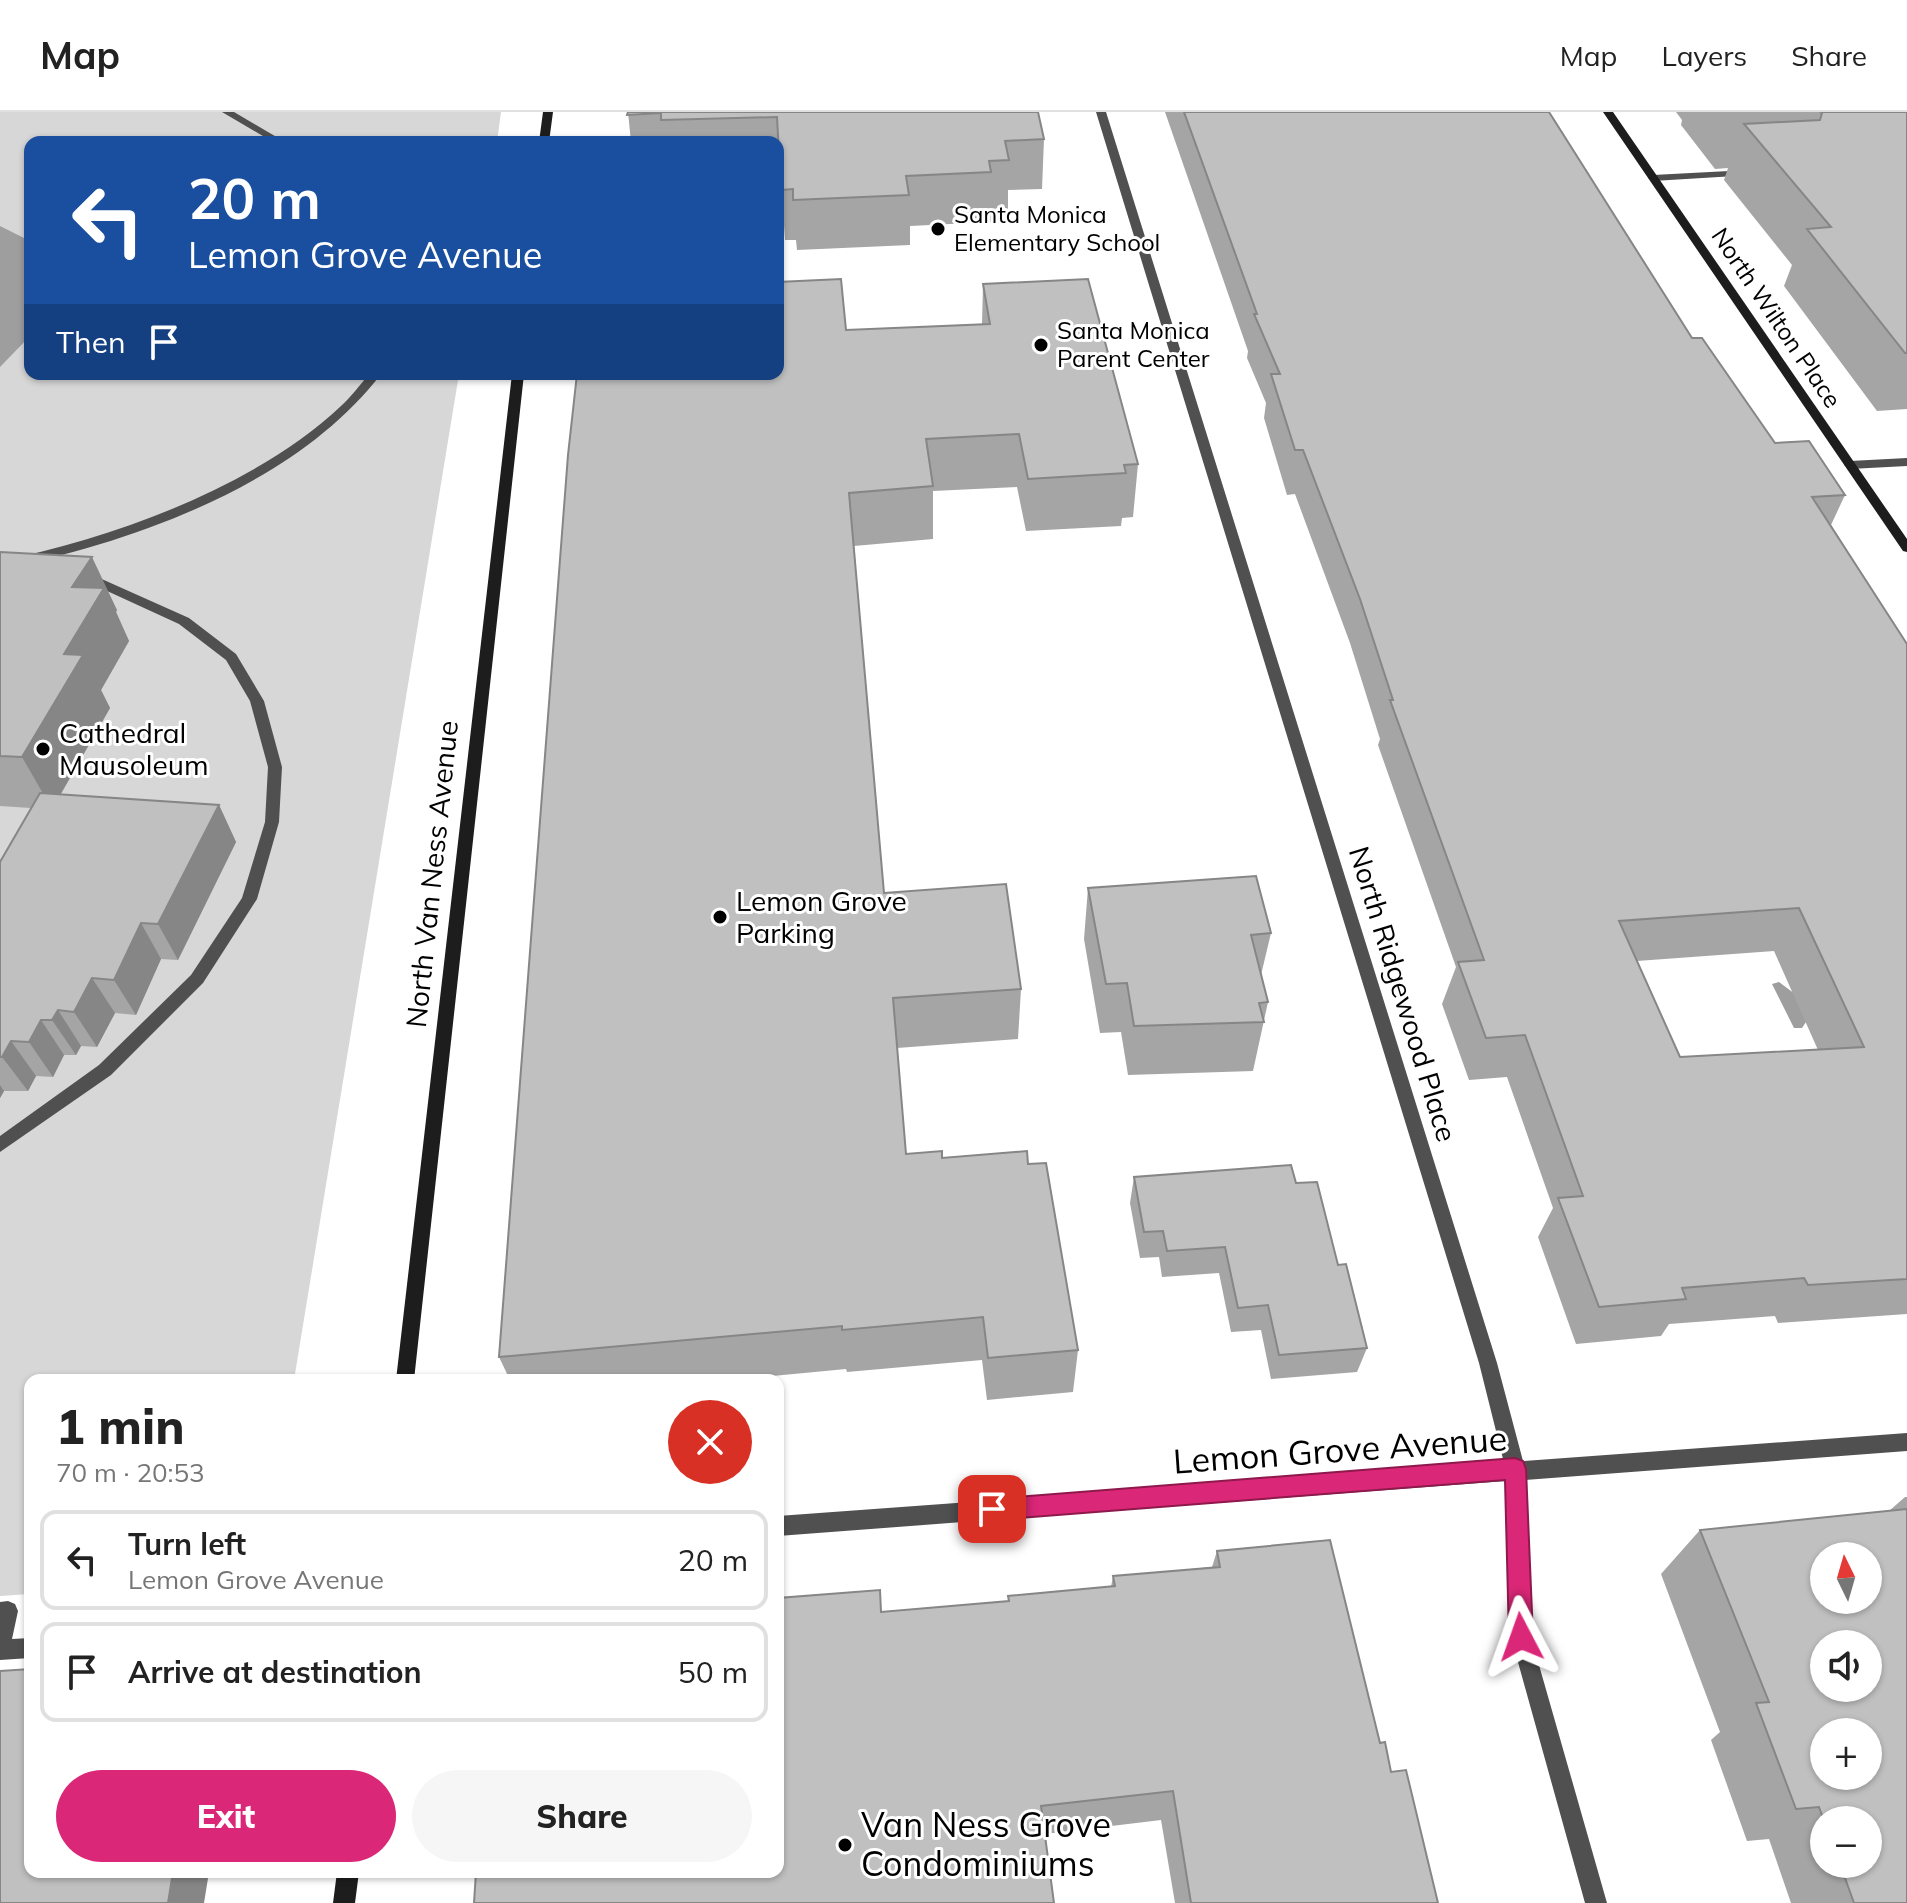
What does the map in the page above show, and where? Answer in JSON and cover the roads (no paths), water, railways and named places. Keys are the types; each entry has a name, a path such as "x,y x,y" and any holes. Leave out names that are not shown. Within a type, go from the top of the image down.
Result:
{"street":[{"path":"227,112 269,136"},
{"path":"545,136 548,112"},
{"name":"North Ridgewood Place","path":"1101,112 1488,1363 1515,1469 1521,1637 1596,1903"},
{"name":"North Wilton Place","path":"1608,112 1907,548"},
{"path":"1653,178 1762,173"},
{"path":"0,565 39,560 108,537 256,474 312,436 365,390 371,380"},
{"name":"North Van Ness Avenue","path":"406,1374 517,380"},
{"path":"1850,465 1907,462"},
{"path":"0,1145 105,1070 197,979 249,899 272,822 275,767 257,701 231,657 184,621 70,570 39,560"},
{"name":"Lemon Grove Avenue","path":"784,1526 1907,1442"},
{"path":"0,1612 8,1611 0,1647 24,1648"},
{"path":"344,1903 347,1878"}],"place":[{"name":"Santa Monica Elementary School","path":"938,229"},
{"name":"Santa Monica Parent Center","path":"1041,345"},
{"name":"Cathedral Mausoleum","path":"43,749"},
{"name":"Lemon Grove Parking","path":"720,917"},
{"name":"Van Ness Grove Condominiums","path":"845,1845"}]}
